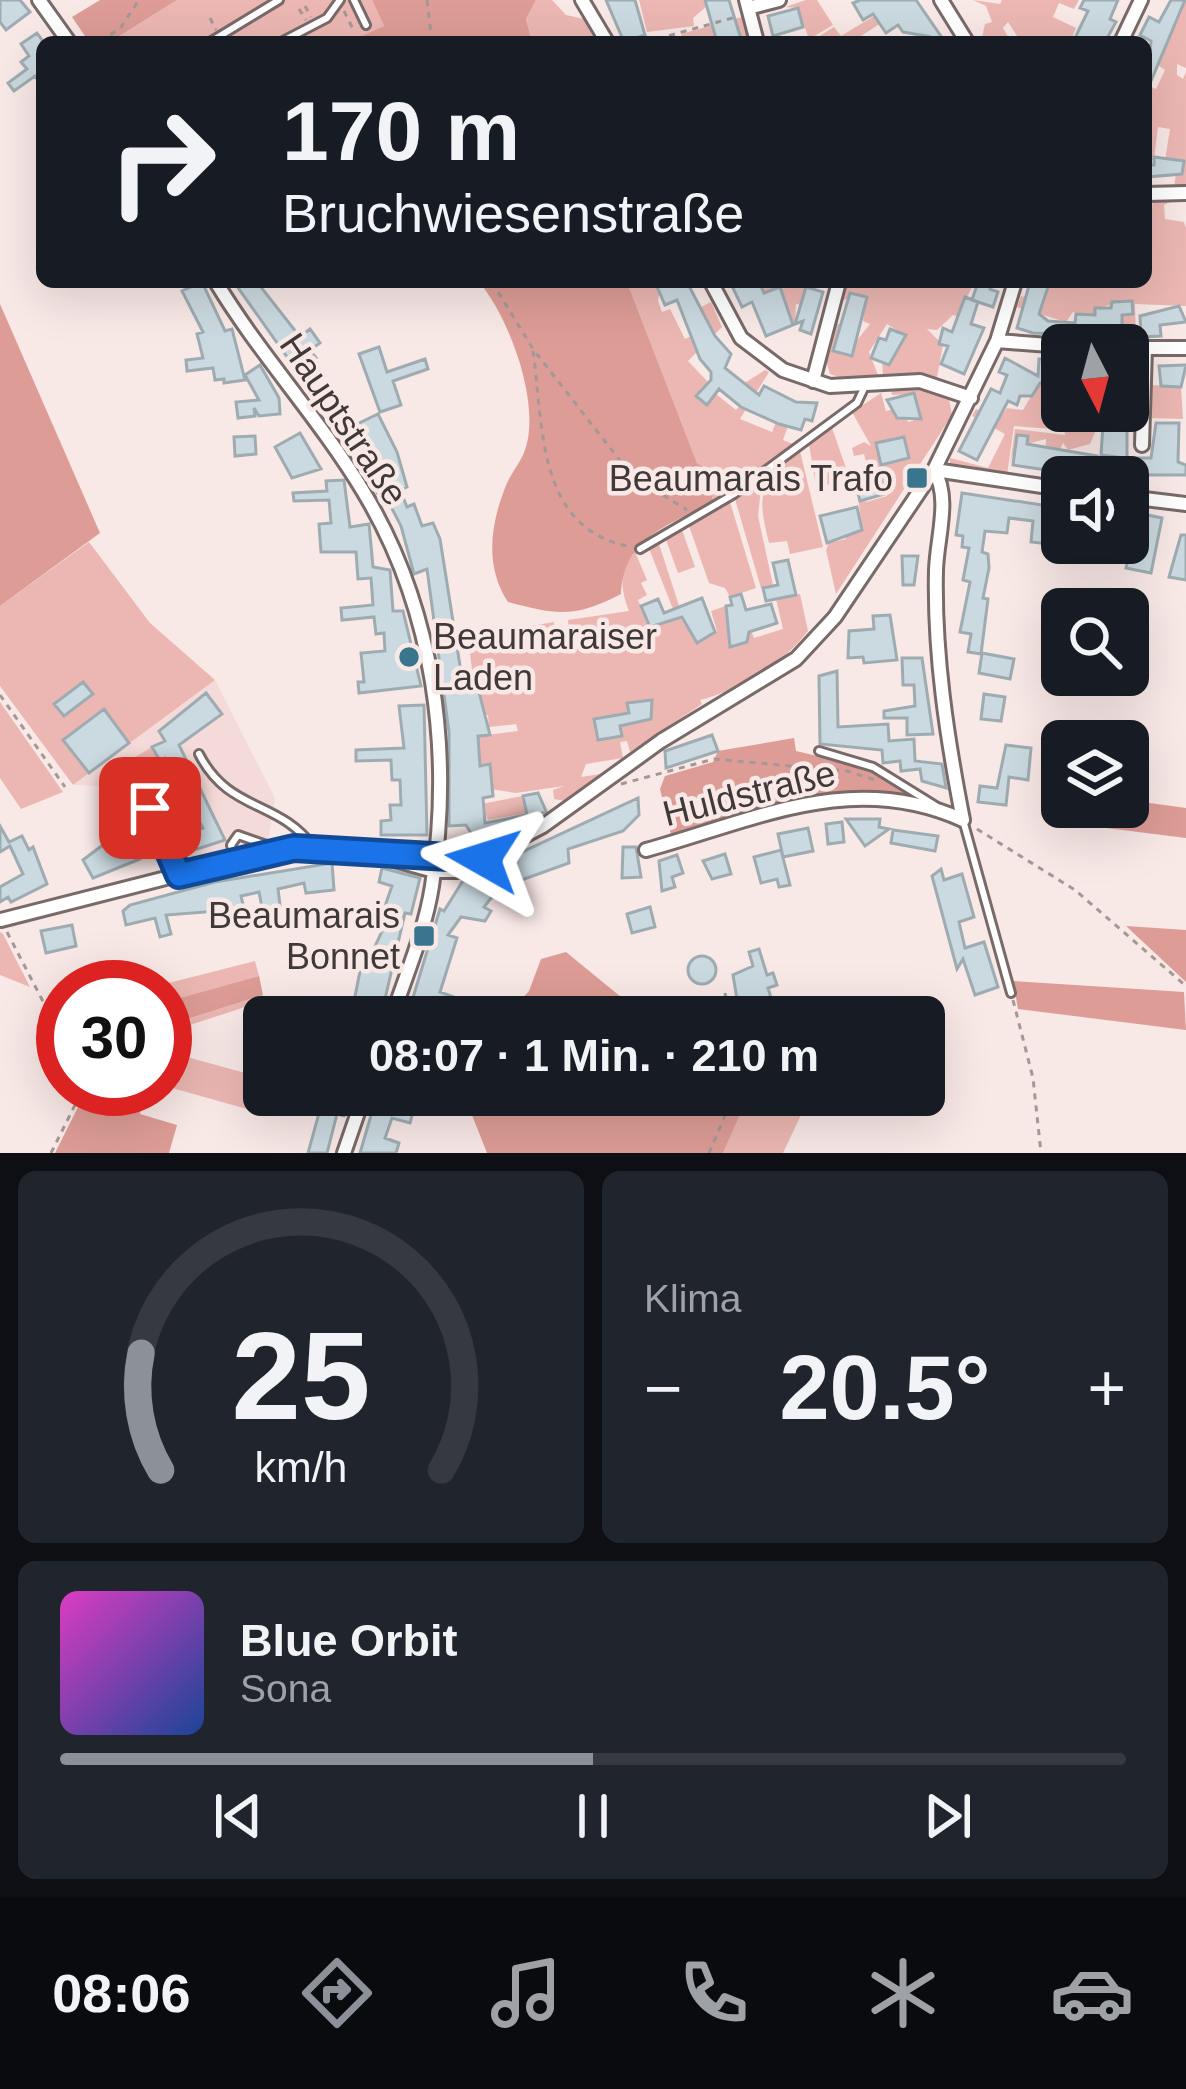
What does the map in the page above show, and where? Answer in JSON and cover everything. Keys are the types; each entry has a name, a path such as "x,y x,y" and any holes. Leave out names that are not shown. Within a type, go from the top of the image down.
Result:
{"street":[{"path":"39,0 64,36"},
{"path":"582,0 603,36"},
{"path":"748,7 779,0"},
{"path":"941,0 963,36"},
{"path":"1123,36 1142,0"},
{"path":"1152,194 1186,193"},
{"name":"Hauptstraße","path":"220,288 363,490 418,609 434,687 435,854 427,912 399,996"},
{"path":"714,288 734,328 752,349 783,370 813,381 916,380 971,398"},
{"path":"813,381 837,288"},
{"path":"359,850 434,871 458,872 608,782 703,715 778,672 813,643 934,470 997,341 1014,288"},
{"path":"997,341 1041,344"},
{"path":"1149,349 1186,348"},
{"path":"1142,432 1142,445"},
{"path":"934,470 1041,486"},
{"path":"934,470 943,485 936,566 940,669 963,820"},
{"path":"1149,500 1186,504"},
{"name":"Huldstraße","path":"646,850 830,797 938,809 963,820"},
{"path":"0,920 278,850 483,859"},
{"path":"344,1153 357,1116"}],"lane":[{"path":"220,36 279,0"},
{"path":"353,0 366,25"},
{"path":"293,36 340,2"},
{"path":"640,549 696,516 853,406 866,384"},
{"name":"Huldstraße","path":"819,751 873,767 938,809"},
{"path":"199,754 224,791 287,819 314,848"},
{"path":"131,779 150,808 179,875"},
{"path":"963,820 1011,993"},
{"path":"235,860 231,845 238,836 278,850"}],"path":[{"path":"110,36 122,28 139,0"},
{"path":"427,0 431,36"},
{"path":"340,2 354,31"},
{"path":"302,7 312,26"},
{"path":"663,36 748,7"},
{"path":"496,288 533,349 632,476 696,516"},
{"path":"533,349 556,496 588,532 640,549"},
{"path":"0,695 65,787"},
{"path":"608,782 632,784 714,759 848,771 892,786"},
{"path":"963,820 1075,890 1186,986"},
{"path":"0,920 36,989"},
{"path":"1011,993 1033,1078 1041,1153"},
{"path":"51,1153 70,1116"},
{"path":"709,1153 725,1116"}],"shaded area":[{"path":"100,0 177,0 120,36 85,36 72,17"},
{"path":"177,0 372,0 384,26 363,36 120,36"},
{"path":"372,0 536,0 526,19 530,36 362,36 384,26"},
{"path":"536,0 552,0 566,15 584,19 594,36 530,36 526,19"},
{"path":"639,0 705,0 707,6 693,18 694,26 647,32"},
{"path":"817,0 833,25 808,36 798,8 785,7"},
{"path":"973,0 1000,4 1002,0 1079,0 1074,9 1059,3 1053,17 1076,28 1073,36 1017,36 1008,22 1003,28 1008,36 982,36 985,24 992,22 986,6"},
{"path":"1186,0 1186,68 1177,64 1177,75 1183,79 1186,72 1186,187 1174,188 1176,173 1165,160 1170,129 1158,127 1152,160 1152,87 1156,89 1165,70 1158,65"},
{"path":"879,13 884,21 861,36 841,36"},
{"path":"742,17 747,36 740,36 737,25 724,36 681,34"},
{"path":"834,27 841,36 820,36"},
{"path":"1153,197 1180,197 1164,205 1165,219 1184,222 1186,228 1186,306 1135,304 1136,324 1122,324 1122,315 1132,314 1132,301 1095,308 1095,317 1073,312 1066,322 1017,307 1021,296 1043,302 1048,288 1152,288"},
{"path":"483,288 629,288 697,463 708,470 713,501 640,546 624,574 621,594 578,611 553,612 508,602 496,575 492,546 496,517 526,447 529,407 511,337"},
{"path":"629,288 660,288 662,312 670,309 685,339 710,327 699,308 711,302 722,327 688,361 708,382 706,386 736,410 751,392 743,384 769,372 740,419 772,432 779,415 789,423 783,440 793,444 713,501 708,470 697,463"},
{"path":"759,288 805,288 801,305 796,304 795,323 760,299"},
{"path":"845,288 972,288 962,306 965,319 953,315 937,330 927,329 943,345 937,377 883,375 882,362 895,354 906,336 887,324 869,352 878,375 845,379 830,374 826,360 836,323 841,325 834,350 855,343 870,324 863,321 866,297 842,300"},
{"path":"0,304 100,533 0,606"},
{"path":"1040,381 1041,428 1014,426 1007,475 950,468 950,458 988,468 1005,434 972,416 976,409 999,419 1007,408 1023,410"},
{"path":"1149,385 1181,386 1183,419 1149,418"},
{"path":"915,388 949,399 952,415 836,594 826,550 829,543 846,539 845,533 862,529 857,488 861,487 866,502 887,496 893,484 883,466 868,469 864,454 854,456 852,448 864,442 871,446 852,412 881,393 886,411 895,409 909,422 920,418 914,394 892,395 891,390"},
{"path":"832,428 847,471 830,475 832,482 817,492 809,444"},
{"path":"1015,429 1065,435 1095,432 1090,444 1068,450 1063,443 1054,456 1045,456 1046,439 1027,444 1028,436 1018,435 1010,465"},
{"path":"800,451 823,547 790,554 787,541 769,543 763,500 769,480"},
{"path":"762,479 758,516 773,585 761,588 735,499"},
{"path":"730,502 756,588 730,597 725,588 709,583 689,526"},
{"path":"681,527 695,567 678,573 665,537"},
{"path":"658,541 685,624 690,623 698,643 717,631 711,611 726,606 731,646 750,636 744,615 754,638 783,629 776,599 800,594 808,631 760,674 700,700 702,704 630,752 627,741 620,742 623,758 586,764 581,777 600,774 565,801 554,799 553,790 564,786 516,793 484,788 489,764 480,766 478,745 463,738 518,731 516,724 489,727 488,715 482,715 477,692 487,691 481,670 472,670 468,637 554,622 555,633 569,632 568,620 629,611 622,579 633,547 647,580 641,583 647,595 638,600 649,626 677,619 648,546"},
{"path":"89,542 150,623 215,680 73,785 0,686 0,606"},
{"path":"215,680 275,798 268,841 164,868 120,787 73,785"},
{"path":"0,702 63,792 21,809 0,778"},
{"path":"794,738 796,751 872,769 919,801 830,793 672,839 660,789 665,776 713,762 718,751"},
{"path":"152,747 160,760 165,758 203,828 181,835 163,811 132,759"},
{"path":"523,796 529,813 488,820 481,804"},
{"path":"1149,803 1186,808 1186,838 1106,828 1149,828"},
{"path":"1126,926 1186,930 1186,982"},
{"path":"0,932 3,934 30,987 0,975"},
{"path":"566,952 620,996 524,996 541,959"},
{"path":"255,961 259,976 192,995 192,977"},
{"path":"259,976 263,995 243,996 243,1001 192,1017 192,995"},
{"path":"1013,981 1184,992 1186,1030 1018,1009"},
{"path":"243,1001 243,1008 192,1024 192,1017"},
{"path":"192,1058 243,1072 243,1108 192,1094"},
{"path":"74,1116 147,1116 177,1125 169,1153 55,1153"},
{"path":"472,1116 740,1116 723,1153 487,1153"},
{"path":"740,1116 801,1116 783,1153 723,1153"}],"building":[{"path":"0,0 20,0 30,12 6,30 0,22"},
{"path":"606,0 635,0 645,35 621,36"},
{"path":"705,0 729,0 740,36 715,36"},
{"path":"916,0 941,36 903,32 898,25 886,33 873,14 863,20 853,3"},
{"path":"1084,0 1118,0 1110,19 1116,22 1108,36 1076,36 1088,11 1080,8"},
{"path":"1171,0 1185,0 1152,79 1152,36 1140,35 1149,17 1159,22"},
{"path":"798,8 803,27 773,36 768,16"},
{"path":"37,33 39,36 36,77 14,91 8,83 27,69 21,62 29,56 21,44"},
{"path":"1154,157 1184,161 1182,174 1152,176"},
{"path":"205,288 225,331 232,329 245,380 215,380 213,368 187,371 186,360 203,358 197,334 203,332 182,291"},
{"path":"238,288 262,288 300,337 310,329 320,343 310,350 316,358 297,371"},
{"path":"658,288 690,288 715,336 731,354 725,368 759,395 764,386 796,402 817,403 812,421 805,419 801,430 779,424 741,407 719,389 707,405 696,396 711,380 711,372 700,359 677,300 665,305"},
{"path":"733,288 762,288 764,293 780,288 793,325 766,336 752,302 742,307"},
{"path":"806,288 823,292 811,334 800,330 803,321 795,324"},
{"path":"976,288 998,292 993,307 972,300"},
{"path":"1028,288 1048,288 1039,314 1048,321 1075,323 1076,314 1095,315 1095,308 1132,301 1133,314 1122,315 1122,324 1041,324 1041,333 1017,328"},
{"path":"850,293 867,297 852,356 833,351"},
{"path":"965,297 978,302 971,324 984,328 964,374 941,364 948,346 939,344 943,328 952,332"},
{"path":"1179,306 1186,322 1160,325 1161,336 1149,337 1149,324 1140,324 1140,316"},
{"path":"890,329 906,335 889,365 871,358 879,338 886,340"},
{"path":"379,347 387,372 425,359 428,369 393,381 401,405 380,412 359,354"},
{"path":"1005,358 1038,376 1041,359 1041,383 1032,396 1020,396 1017,405 1008,401 977,460 959,451 991,389 1000,393 1007,375 999,372"},
{"path":"260,365 279,398 280,414 259,416 254,408 255,416 238,418 236,402 259,400 245,375"},
{"path":"1186,365 1181,387 1161,386 1159,366"},
{"path":"914,393 921,419 897,418 887,400"},
{"path":"378,414 397,452 407,487 400,490 407,507 414,504 422,526 433,523 440,539 461,672 481,670 486,680 487,689 479,692 490,735 478,736 480,766 490,764 493,796 483,798 485,823 527,815 523,796 538,793 546,811 484,845 479,846 466,825 449,826 449,732 427,569 414,574 401,526 386,497 380,499 347,429"},
{"path":"1156,423 1179,423 1178,462 1186,465 1186,475 1149,475"},
{"path":"1103,432 1127,432 1127,456 1101,455"},
{"path":"300,433 321,469 292,478 275,447"},
{"path":"1017,435 1028,436 1027,444 1097,456 1041,456 1041,469 1013,465"},
{"path":"255,436 256,454 235,456 234,437"},
{"path":"904,437 909,458 881,465 876,443"},
{"path":"881,471 885,494 860,501 854,478"},
{"path":"344,480 350,527 369,524 373,567 390,570 393,611 403,611 421,686 359,693 358,682 364,682 361,653 385,651 384,633 376,634 374,617 342,620 341,608 373,605 371,578 358,579 356,552 321,552 319,524 331,523 329,500 294,501 293,493 327,491 326,481"},
{"path":"962,493 1041,505 1041,543 1031,542 1033,521 1009,518 1007,533 985,531 982,552 988,554 989,568 983,598 988,599 981,654 968,652 971,634 960,632 970,582 963,580 969,548 962,547 963,536 956,535"},
{"path":"857,507 862,530 827,543 820,516"},
{"path":"1149,515 1162,518 1151,573 1126,568 1127,564 1149,564"},
{"path":"1181,535 1186,535 1186,580 1169,577"},
{"path":"902,556 918,556 914,585 903,585"},
{"path":"788,560 796,595 766,601 763,588 778,585 773,563"},
{"path":"741,594 746,610 771,604 777,623 749,632 747,642 730,647 726,606 732,605 730,597"},
{"path":"702,598 715,632 697,643 682,617 650,627 641,606 658,599 664,613"},
{"path":"890,615 897,660 864,663 863,657 848,658 849,631 874,629 873,616"},
{"path":"982,653 1014,659 1010,679 979,673"},
{"path":"902,658 922,658 933,734 907,735 907,718 884,718 884,711 915,706 914,685 903,685"},
{"path":"837,671 838,727 888,724 889,741 914,739 915,761 942,764 946,788 922,781 920,769 901,771 900,761 883,763 882,750 820,744 819,676"},
{"path":"83,682 93,694 64,716 54,704"},
{"path":"206,693 222,714 179,745 225,840 188,852 181,835 203,828 165,758 160,761 152,747 165,741 159,731"},
{"path":"984,694 1005,697 1001,721 981,719"},
{"path":"652,700 651,719 620,726 622,736 598,740 594,719 629,713 627,703"},
{"path":"424,705 427,835 381,835 381,821 391,820 390,805 401,805 400,780 392,780 391,760 356,761 356,750 404,748 399,706"},
{"path":"104,709 129,743 89,773 63,740"},
{"path":"712,735 718,751 666,768 665,751"},
{"path":"1006,745 1031,748 1028,780 1009,777 1006,805 978,802 980,786 997,788"},
{"path":"638,798 639,815 623,831 568,849 569,863 499,888 484,907 491,911 485,921 461,917 448,935 457,938 440,992 451,996 413,996 440,909 444,911 464,879"},
{"path":"846,819 880,819 879,827 889,829 865,846"},
{"path":"842,822 844,842 828,844 826,824"},
{"path":"0,826 9,842 22,836 29,850 33,847 47,884 11,902 8,897 0,902 0,887 23,874 10,846 0,852"},
{"path":"808,828 813,851 783,857 778,834"},
{"path":"893,830 938,836 935,851 891,843"},
{"path":"129,838 140,859 93,878 83,860 108,841 111,847"},
{"path":"623,847 636,847 641,877 622,878"},
{"path":"781,850 790,885 779,887 777,879 761,883 754,857"},
{"path":"725,854 731,874 712,879 703,861"},
{"path":"677,855 683,873 672,877 675,887 662,891 659,861"},
{"path":"332,863 334,890 306,893 304,883 278,889 281,913 263,913 259,892 241,896 244,909 166,915 171,934 160,937 155,918 126,925 123,911 130,905 215,882"},
{"path":"382,868 420,878 411,914 405,913 386,996 355,996 361,966 354,964 357,953 370,957 385,925 379,923 392,886 379,882"},
{"path":"941,869 944,880 962,874 974,917 959,922 965,948 984,942 998,987 975,995 963,959 957,969 932,876"},
{"path":"650,907 655,927 632,933 627,914"},
{"path":"72,925 76,946 46,953 41,931"},
{"path":"759,949 767,975 773,973 777,985 768,988 770,996 736,996 733,975 753,966 749,952"},
{"path":"702,956 712,960 716,970 712,980 702,984 692,980 688,970 692,960"},
{"path":"318,1116 336,1116 327,1153 308,1153"},
{"path":"371,1116 412,1116 410,1123 392,1118 385,1138 399,1143 396,1153 360,1153"}],"place":[{"name":"Beaumarais Trafo","path":"917,478"},
{"name":"Beaumaraiser Laden","path":"409,657"},
{"name":"Beaumarais Bonnet","path":"424,936"}],"route":[{"path":"150,808 179,875 294,848 483,859"}]}
